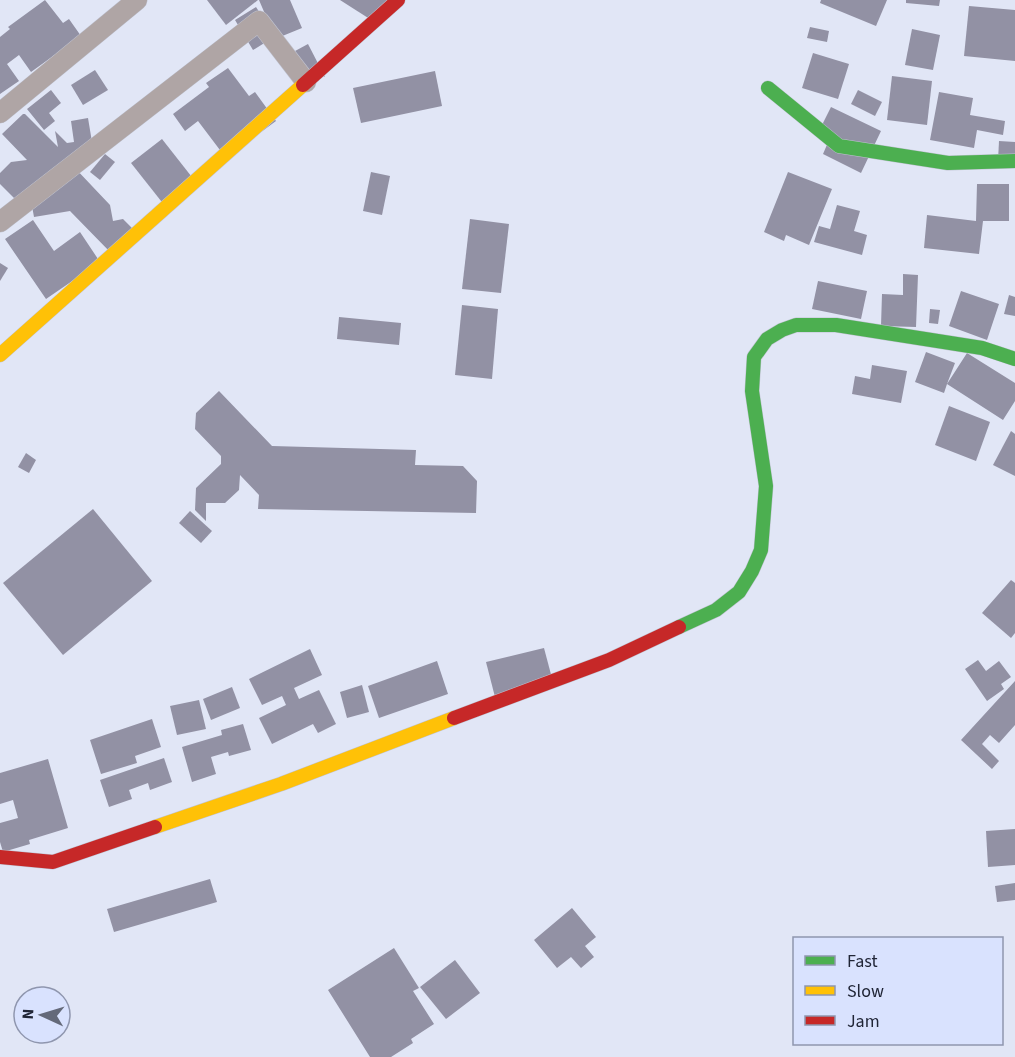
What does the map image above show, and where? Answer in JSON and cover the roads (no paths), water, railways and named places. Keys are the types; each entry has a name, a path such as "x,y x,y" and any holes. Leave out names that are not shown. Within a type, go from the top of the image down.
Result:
{"street":[{"path":"0,113 137,0"},
{"path":"0,355 398,0"},
{"path":"0,222 259,21 306,82"},
{"path":"768,88 839,146 948,163 1015,161"},
{"path":"0,857 52,862 281,784 609,660 716,610 739,592 761,550 766,486 752,391 754,357 767,339 782,330 796,325 836,325 982,348 1015,359"}]}
